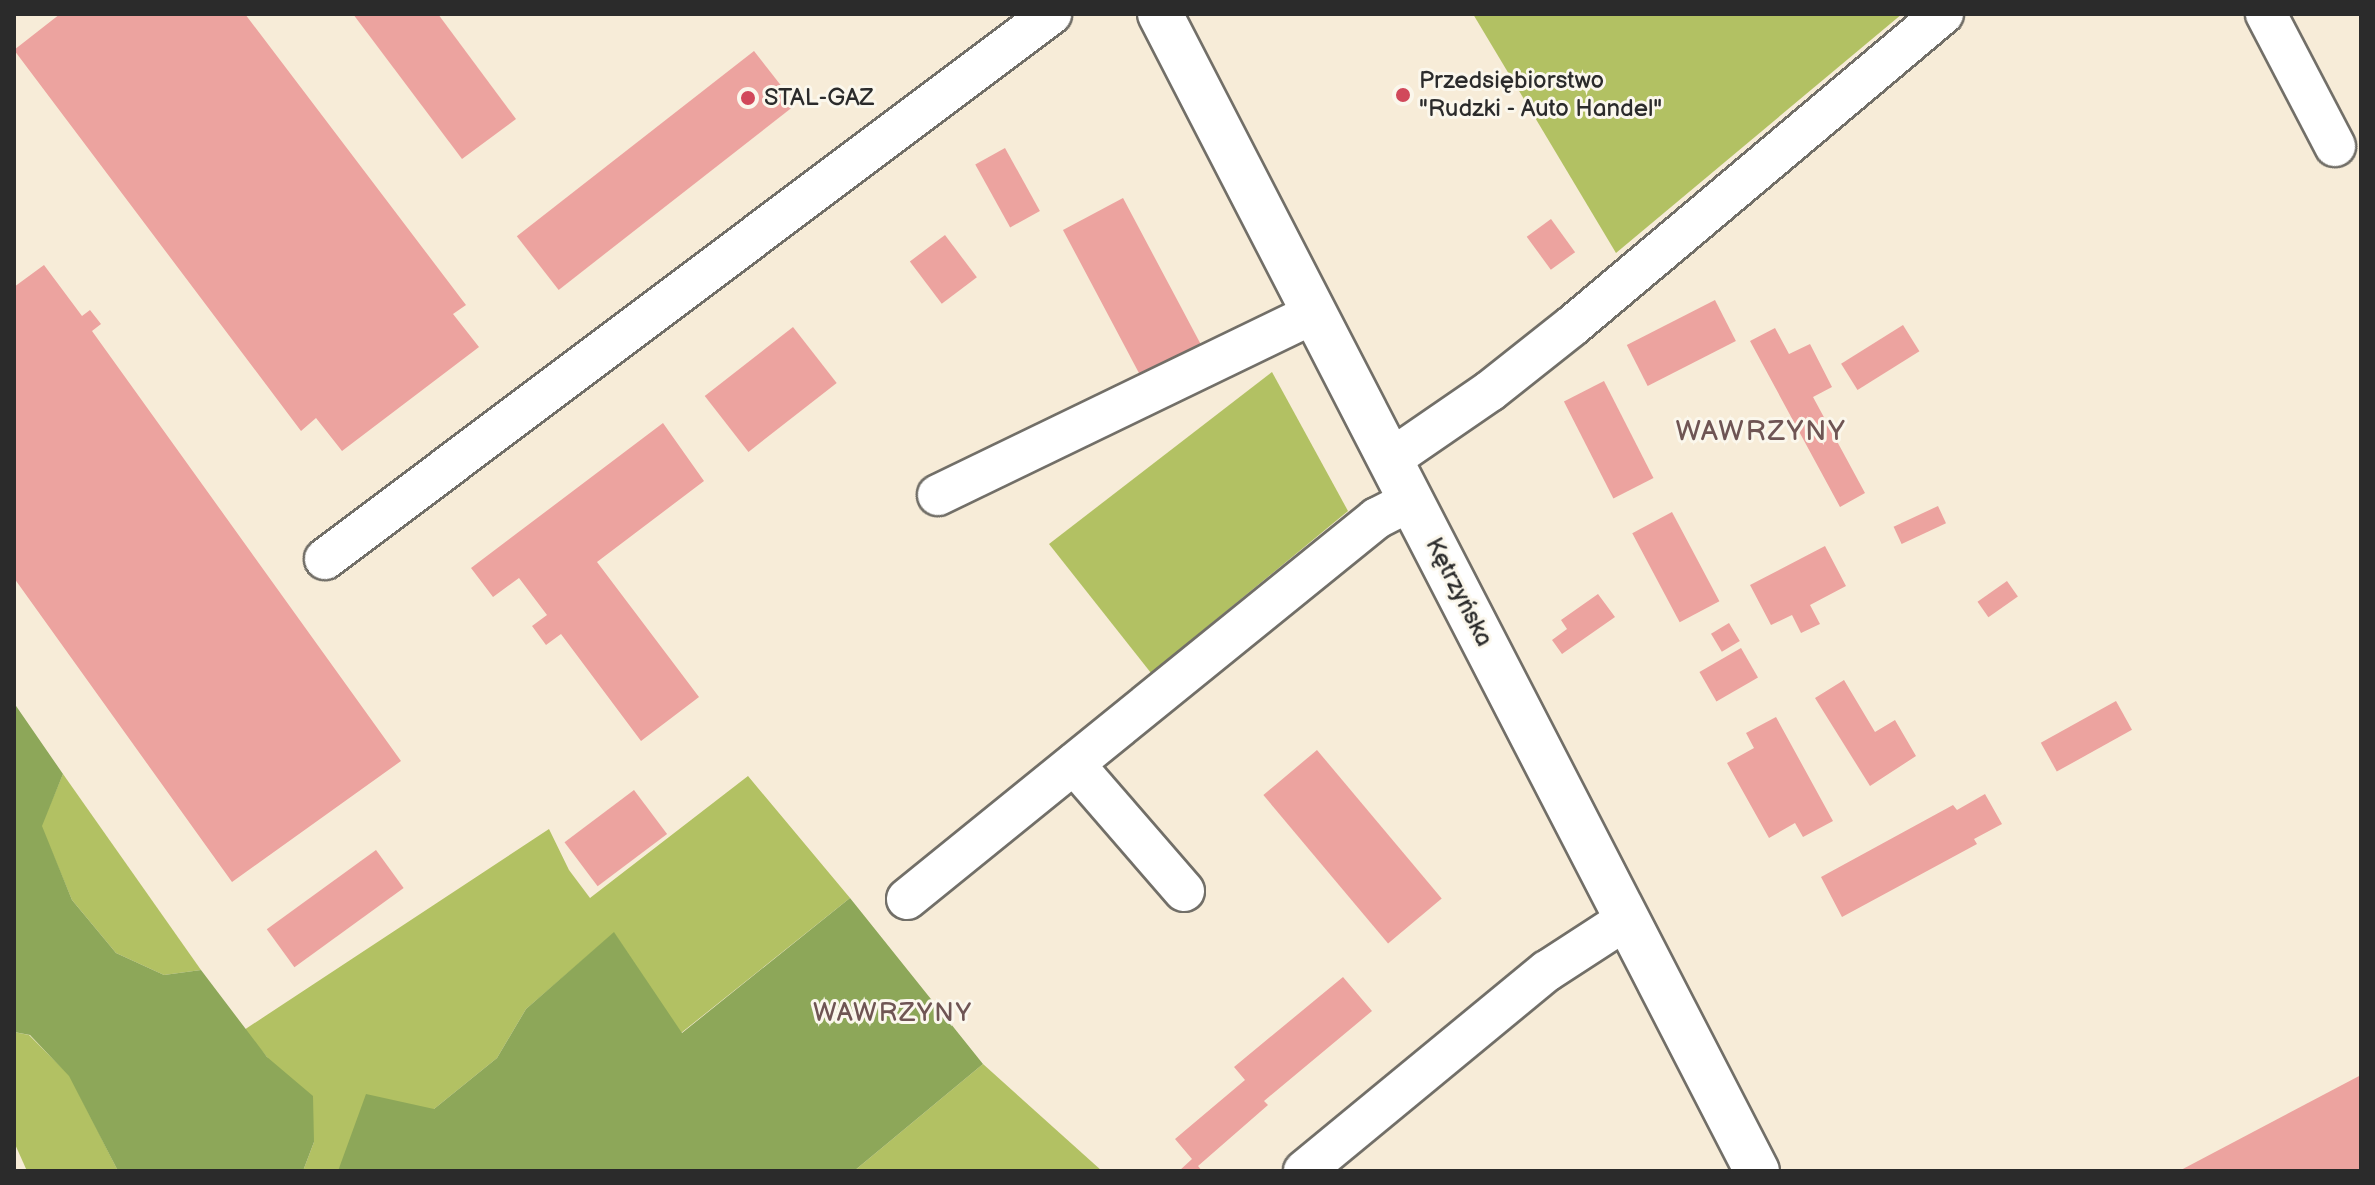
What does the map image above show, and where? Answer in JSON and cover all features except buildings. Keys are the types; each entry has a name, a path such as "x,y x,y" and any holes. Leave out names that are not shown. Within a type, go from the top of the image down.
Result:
{"main road":[{"name":"Kętrzyńska","path":"1160,14 1757,1171"}],"street":[{"path":"325,559 1051,14"},
{"path":"1391,459 1490,391 1572,326 1943,14"},
{"path":"2266,14 2335,146"},
{"path":"938,495 1315,313"},
{"path":"907,899 1377,518 1412,500"},
{"path":"1074,764 1184,891"},
{"path":"1304,1171 1547,971 1627,919"}],"green space":[{"path":"1473,14 1902,14 1616,253"},
{"path":"1272,372 1348,511 1151,673 1049,544"},
{"path":"14,703 63,774 42,826 72,900 116,953 164,975 201,970 267,1057 313,1096 314,1142 303,1171 118,1171 69,1076 30,1035 14,1032"},
{"path":"63,774 201,970 164,975 116,953 72,900 41,826"},
{"path":"748,776 850,898 681,1033 614,933 526,1009 497,1058 434,1109 342,1164 338,1171 303,1171 314,1142 267,1057 244,1030 549,829 569,870 590,898"},
{"path":"850,898 983,1064 854,1171 338,1171 366,1094 434,1109 497,1058 526,1009 614,932 682,1033"},
{"path":"14,1032 29,1035 70,1076 118,1171 27,1171 14,1142"},
{"path":"983,1064 1102,1171 854,1171"}],"place":[{"name":"Przedsiębiorstwo \"Rudzki - Auto Handel\"","path":"1403,95"},
{"name":"STAL-GAZ","path":"748,98"}],"district":[{"name":"WAWRZYNY","path":"1761,432"},
{"name":"WAWRZYNY","path":"893,1014"}]}
